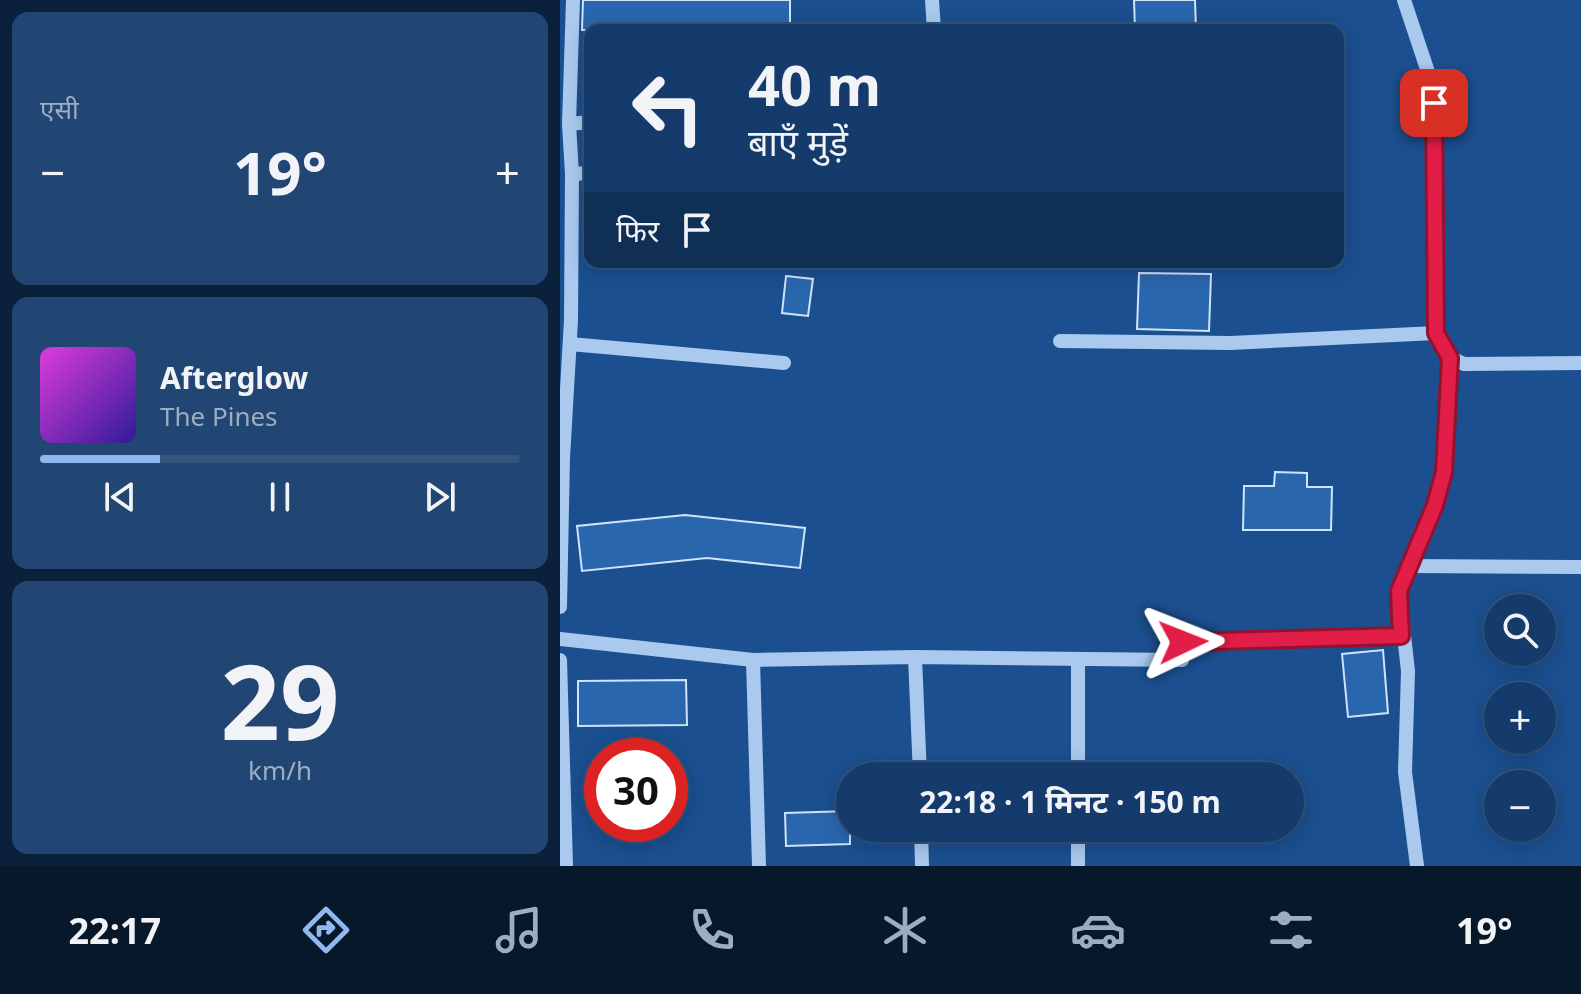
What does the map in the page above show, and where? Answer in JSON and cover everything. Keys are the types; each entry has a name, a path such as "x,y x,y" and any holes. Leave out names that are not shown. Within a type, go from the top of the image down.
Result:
{"street":[{"path":"560,607 563,458 570,344 572,174 569,124 573,0"},
{"path":"932,0 934,24"},
{"path":"1404,0 1431,81 1436,126 1436,333 1450,358 1441,488 1399,591 1401,636 1408,671 1405,772 1417,866"},
{"path":"569,124 584,123"},
{"path":"572,174 584,173"},
{"path":"1060,341 1231,343 1436,333"},
{"path":"570,344 784,363"},
{"path":"1450,358 1464,364 1581,363"},
{"path":"1408,566 1581,567"},
{"path":"1183,642 1401,636"},
{"path":"560,639 753,660 915,657 1182,660"},
{"path":"915,657 919,762"},
{"path":"1078,659 1078,762"},
{"path":"560,660 566,866"},
{"path":"753,660 759,866"},
{"path":"921,842 922,866"},
{"path":"1078,842 1078,866"}],"building":[{"path":"583,0 790,0 790,23 584,24 582,30"},
{"path":"1134,0 1195,0 1196,24 1135,24"},
{"path":"1139,273 1211,274 1209,331 1137,329"},
{"path":"786,276 813,279 808,316 782,313"},
{"path":"1275,472 1307,473 1307,487 1332,487 1331,530 1243,530 1244,486 1274,486"},
{"path":"685,515 805,528 800,568 707,558 582,571 577,526"},
{"path":"1383,650 1388,713 1348,717 1342,654"},
{"path":"686,680 687,725 578,726 578,681"},
{"path":"836,811 836,842 850,844 786,846 785,813"}],"route":[{"path":"1183,642 1401,636 1401,581 1435,505 1444,472 1450,358 1436,333 1434,103"}]}
